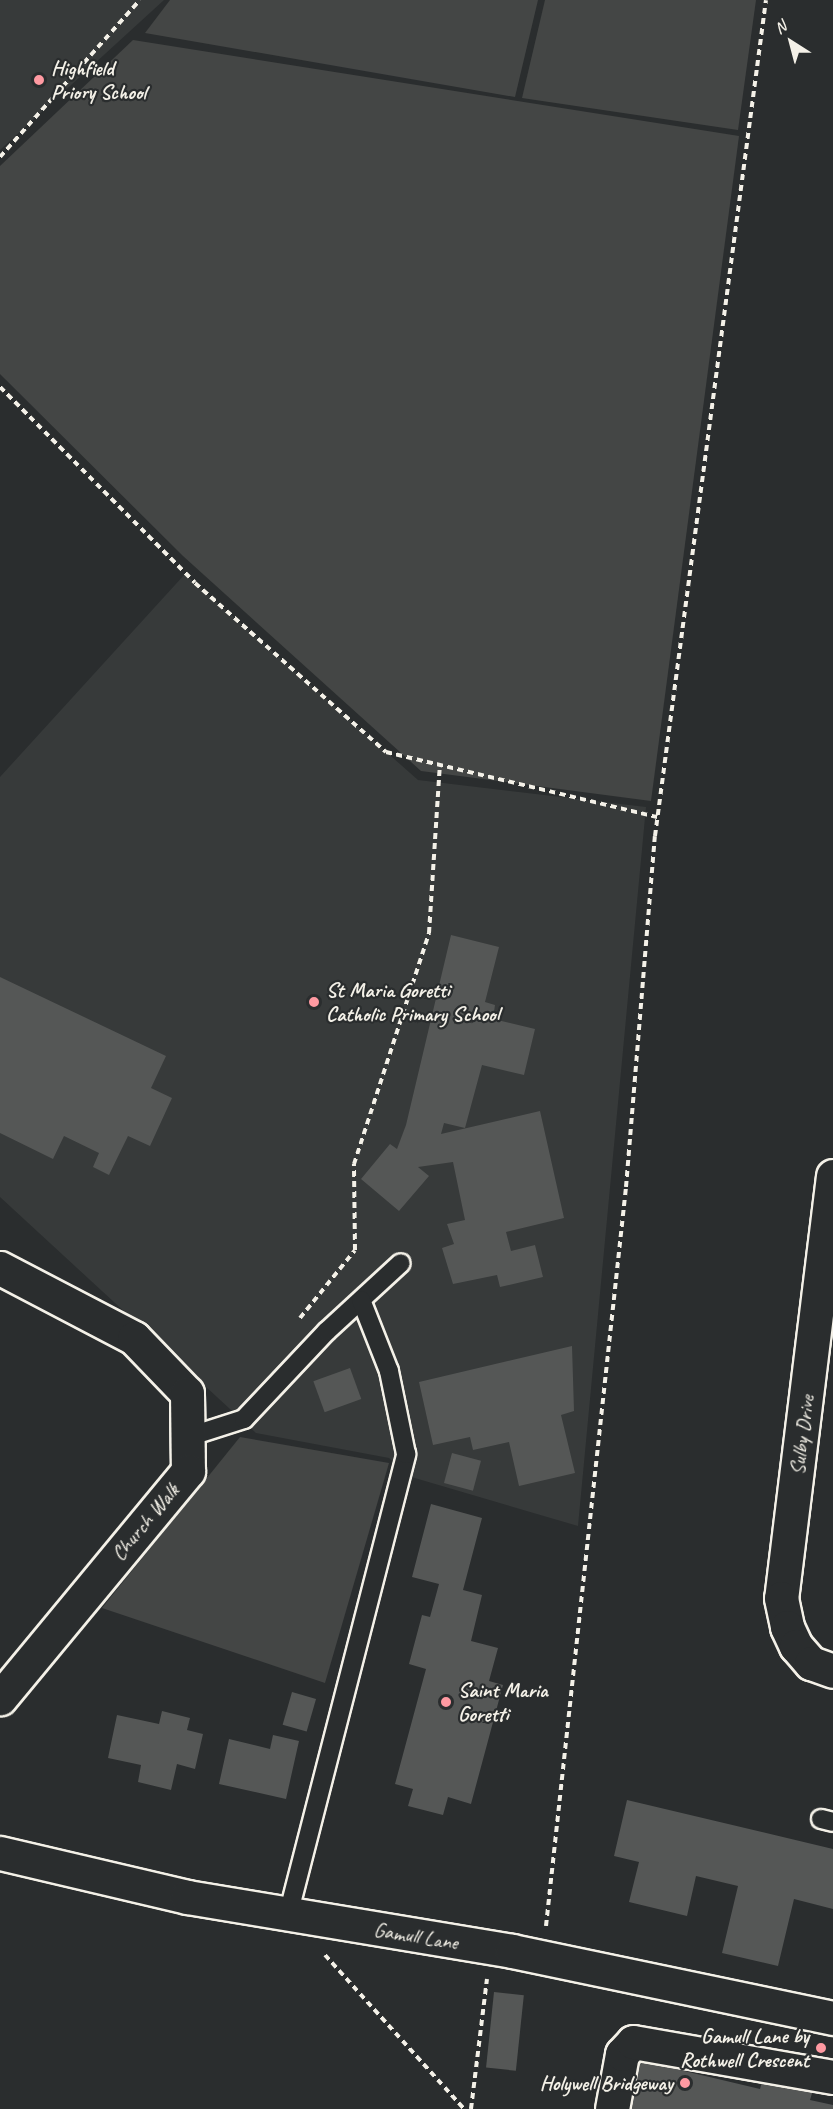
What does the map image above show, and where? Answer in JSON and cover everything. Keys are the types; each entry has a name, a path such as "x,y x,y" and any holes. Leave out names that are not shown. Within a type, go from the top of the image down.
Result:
{"street":[{"name":"Sulby Drive","path":"833,1176 822,1359 781,1598 787,1628 796,1646 811,1663 833,1671"},
{"name":"Church Walk","path":"0,1268 134,1338 187,1393 188,1437 188,1471 0,1698"},
{"name":"Gamull Lane","path":"0,1853 187,1897 512,1952 833,2018"},
{"path":"612,2109 622,2054 633,2042 833,2077"}],"lane":[{"path":"188,1437 244,1419 361,1300 401,1263"},
{"path":"288,1915 406,1454 389,1371 361,1300"}],"path":[{"path":"0,157 140,0"},
{"path":"535,1929 545,1930 561,1811 626,1187 657,817 766,0"},
{"path":"0,387 195,583 386,752 657,817"},
{"path":"297,1322 355,1250 354,1164 429,933 440,765"},
{"path":"288,1915 464,2109"},
{"path":"471,2109 487,1977"}],"shaded area":[{"name":"Highfield Priory School","path":"0,0 164,0 0,150"},
{"path":"170,0 538,0 515,97 145,33"},
{"path":"545,0 756,0 738,130 522,98"},
{"path":"133,40 739,136 651,801 421,771 183,556 0,374 0,166"},
{"name":"St Maria Goretti Catholic Primary School","path":"185,574 418,780 646,807 578,1526 408,1476 389,1458 256,1433 0,1197 0,777"},
{"path":"240,1437 389,1463 325,1683 102,1608"}],"building":[{"path":"451,935 499,947 485,1002 495,1005 493,1019 535,1029 524,1075 482,1065 465,1128 444,1123 441,1134 540,1111 564,1218 506,1232 511,1251 535,1245 543,1277 500,1287 497,1275 453,1284 442,1248 454,1244 447,1224 465,1220 453,1162 418,1167 429,1176 399,1211 361,1179 390,1144 397,1149 406,1125"},
{"path":"0,977 166,1056 151,1088 172,1098 150,1146 128,1136 109,1175 93,1167 99,1153 64,1136 53,1159 0,1133"},
{"path":"572,1346 574,1411 561,1415 575,1473 519,1486 509,1442 473,1450 470,1437 433,1445 419,1382"},
{"path":"350,1368 361,1399 325,1412 313,1381"},
{"path":"452,1453 481,1461 473,1491 444,1483"},
{"path":"431,1504 482,1518 463,1590 482,1595 471,1641 498,1648 489,1681 503,1685 471,1804 448,1797 443,1815 408,1806 413,1789 395,1784 426,1669 409,1664 422,1615 430,1617 439,1584 412,1577"},
{"path":"292,1692 316,1699 307,1732 283,1725"},
{"path":"162,1711 190,1718 187,1730 203,1734 195,1769 177,1764 171,1790 138,1782 141,1765 108,1758 117,1715 159,1724"},
{"path":"273,1735 299,1741 286,1799 219,1784 229,1739 270,1749"},
{"path":"627,1800 833,1849 833,1909 794,1899 778,1966 722,1953 738,1886 696,1876 687,1916 629,1902 639,1862 614,1856"},
{"path":"494,1992 524,1995 516,2071 486,2068"},
{"name":"Holywell Bridgeway","path":"638,2060 760,2089 763,2078 813,2090 810,2100 833,2105 833,2109 626,2109"}],"place":[{"name":"Highfield Priory School","path":"39,80"},
{"name":"St Maria Goretti Catholic Primary School","path":"314,1002"},
{"name":"Saint Maria Goretti","path":"446,1702"},
{"name":"Gamull Lane by Rothwell Crescent","path":"821,2048"},
{"name":"Holywell Bridgeway","path":"685,2083"}]}
